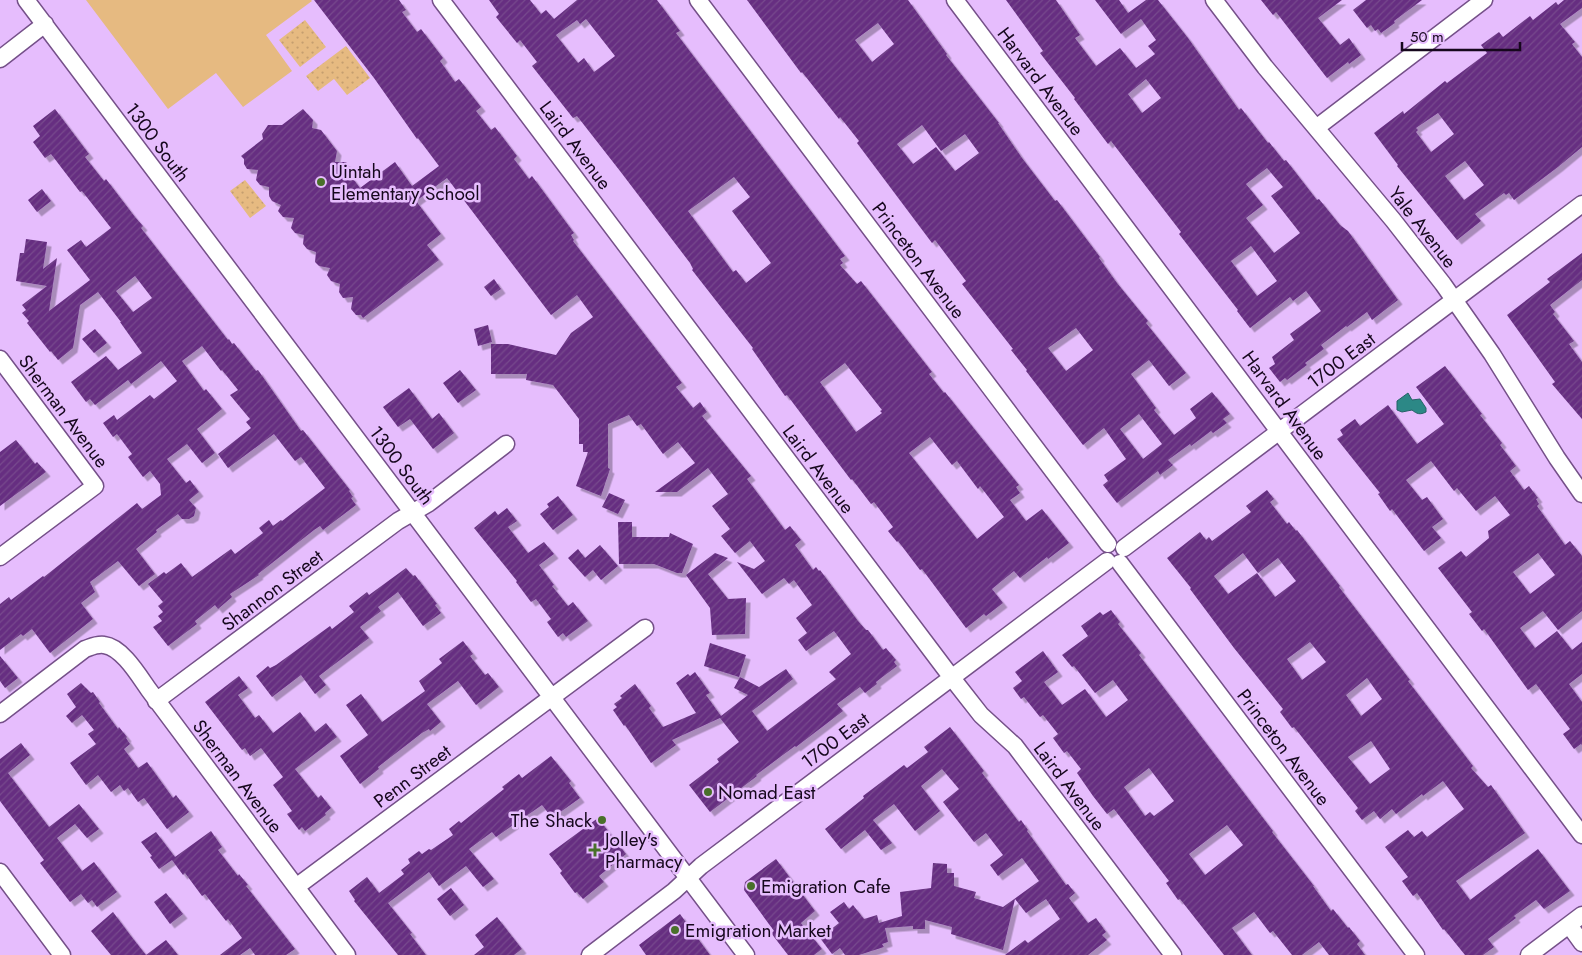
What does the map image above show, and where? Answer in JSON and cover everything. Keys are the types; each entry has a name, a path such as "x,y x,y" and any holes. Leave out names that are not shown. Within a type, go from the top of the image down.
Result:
{"street":[{"name":"1300 South","path":"26,0 746,955"},
{"name":"Laird Avenue","path":"441,0 952,678 981,715 1016,746 1173,955"},
{"name":"Princeton Avenue","path":"698,0 1416,955"},
{"name":"Harvard Avenue","path":"955,0 1582,835"},
{"name":"Yale Avenue","path":"1214,0 1265,68 1394,220 1454,300 1492,354 1557,458 1582,494"},
{"path":"1316,128 1484,0"},
{"path":"0,59 45,24"},
{"name":"1700 East","path":"590,955 674,891 701,866 1582,204"},
{"name":"Sherman Avenue","path":"0,359 95,486 0,557"},
{"name":"Shannon Street","path":"156,701 398,521 429,504 506,444"},
{"name":"Penn Street","path":"296,887 645,628"},
{"name":"Sherman Avenue","path":"0,714 85,649 94,645 104,645 114,649 124,657 346,955"},
{"path":"0,872 62,955"},
{"path":"1529,955 1582,915"},
{"path":"1569,925 1582,943"}],"shaded area":[{"path":"86,0 312,1 266,35 292,71 243,107 216,73 168,109"},
{"path":"305,20 326,47 300,67 279,40"},
{"path":"346,46 370,78 347,95 334,79 318,91 306,76"},
{"path":"245,180 266,206 250,218 230,191"},
{"path":"1408,393 1412,400 1420,399 1426,408 1426,412 1420,414 1412,410 1402,412 1397,410 1397,401"}],"building":[{"path":"314,0 399,0 406,10 402,12 417,32 421,29 443,58 440,61 455,82 459,79 481,107 476,111 491,130 495,127 517,156 514,159 529,179 532,176 574,233 571,235 573,241 682,383 676,387 693,408 700,402 707,412 702,416 751,476 747,479 785,530 790,526 801,540 795,545 813,570 816,567 820,570 858,621 868,630 883,650 886,648 896,660 894,662 897,666 876,682 877,684 865,693 860,687 837,704 843,711 756,775 710,812 689,785 719,762 717,759 739,742 720,718 672,740 676,745 651,763 613,710 617,707 614,704 622,698 620,696 635,684 663,727 696,713 676,683 688,674 690,676 695,672 710,693 706,695 721,716 748,695 734,688 740,677 759,687 786,669 793,679 752,711 767,731 836,679 829,672 851,654 834,631 806,651 798,640 807,633 796,618 812,605 794,580 789,584 784,578 762,594 737,562 754,569 765,561 750,541 735,553 721,536 730,529 712,506 728,494 708,468 677,492 655,492 695,463 678,442 663,454 641,424 637,426 629,415 608,424 608,468 610,469 601,496 576,486 588,452 583,452 583,444 579,444 579,419 553,385 526,380 527,374 491,374 491,344 508,344 556,355 571,333 593,317 577,295 551,315 447,178 416,201 441,234 427,245 439,260 363,318 361,315 356,315 351,309 353,297 343,298 339,292 340,284 331,281 327,275 330,268 319,266 315,262 316,252 307,249 303,244 304,235 295,233 291,228 294,218 283,217 278,211 281,205 272,201 269,196 269,187 260,185 256,180 258,170 247,169 241,156 263,139 262,134 268,125 282,125 303,109 313,120 312,128 321,130 337,151 335,162 346,162 350,168 348,172 360,188 395,162 412,186 439,166"},
{"path":"489,0 530,0 541,14 546,10 554,19 577,0 657,0 680,31 676,33 845,256 840,259 843,263 840,265 857,284 861,281 932,372 929,374 1019,485 1016,487 1020,493 1010,500 1026,521 1042,509 1069,543 1020,578 1014,571 992,589 1003,603 986,616 984,614 966,628 922,569 920,570 888,531 893,527 874,502 871,504 787,395 785,396 753,348 692,270 690,263 620,171 577,116 573,118 532,66 537,62 520,40 517,43 496,17 499,14","holes":["586,19 615,56 594,72 584,58 578,63 556,35 577,20 580,24","734,177 750,197 732,211 771,263 746,283 736,270 733,272 688,211","845,363 882,410 880,411 882,413 856,432 820,382","930,437 952,465 957,461 978,489 980,486 1004,517 977,539 909,453"]},
{"path":"747,0 908,0 946,55 999,123 1022,158 1055,201 1057,200 1117,283 1148,321 1146,323 1186,373 1169,386 1149,360 1131,374 1156,408 1154,410 1174,435 1196,418 1190,409 1212,392 1230,414 1223,419 1227,423 1213,433 1211,431 1191,446 1190,444 1168,460 1173,465 1160,475 1158,471 1117,503 1103,485 1108,481 1104,475 1126,459 1104,428 1083,445 1026,371 1011,350 1013,349 962,284 966,281 935,240 932,243 857,143 859,141 801,73","holes":["878,23 894,44 872,62 855,40","922,125 941,151 965,134 979,153 955,171 936,147 913,164 897,144","1076,328 1093,350 1066,371 1048,348","1139,414 1162,444 1143,459 1120,429"]},
{"path":"1006,0 1056,0 1080,35 1075,38 1096,66 1120,48 1136,68 1155,54 1148,46 1156,40 1141,19 1121,34 1095,0 1119,0 1128,13 1146,0 1158,0 1188,38 1239,110 1241,108 1268,143 1284,161 1286,160 1317,200 1319,199 1340,225 1348,231 1398,300 1372,320 1367,312 1346,326 1321,345 1324,349 1305,363 1307,365 1287,380 1285,378 1280,382 1269,368 1275,364 1272,357 1294,340 1290,334 1321,311 1306,291 1293,301 1290,297 1250,328 1179,234 1181,232 1111,141 1108,144 1074,99 1040,53 1043,51","holes":["1146,79 1161,98 1142,113 1128,94","1267,168 1283,187 1271,196 1300,233 1274,253 1246,218 1263,205 1246,184","1251,246 1277,281 1257,296 1231,261"]},
{"path":"1261,0 1342,0 1318,18 1340,45 1349,38 1361,55 1327,78 1276,12 1273,15"},
{"path":"1366,0 1422,0 1381,33 1378,29 1375,31 1371,25 1367,28 1353,10"},
{"path":"1564,0 1582,0 1582,8 1560,24 1575,42 1572,44 1582,57 1582,147 1514,200 1509,193 1506,195 1504,193 1475,214 1481,221 1457,240 1397,166 1374,133 1403,111 1404,114 1445,81 1447,83 1487,53 1481,45 1499,32 1503,37 1530,16 1533,20 1556,2 1558,5","holes":["1438,113 1454,134 1431,152 1416,132 1418,130 1416,128","1465,161 1484,185 1464,200 1445,176"]},
{"path":"55,109 89,154 85,157 104,181 106,179 143,226 141,228 228,340 232,344 234,343 256,371 258,370 301,431 303,430 350,490 353,497 351,498 356,505 323,530 320,526 314,530 259,575 230,594 232,597 218,609 215,605 195,621 197,624 168,646 153,627 162,621 158,616 163,612 158,606 163,602 148,584 164,572 166,574 181,563 192,577 231,549 235,554 263,533 259,528 269,520 273,526 282,521 325,488 301,457 295,461 274,434 228,468 218,454 251,428 246,422 250,419 230,395 238,390 202,346 182,361 204,391 206,389 222,409 197,429 215,453 202,463 187,444 167,459 186,483 190,480 199,492 189,500 196,508 194,516 189,519 182,519 178,514 156,530 157,532 136,549 155,574 139,586 118,561 90,582 95,592 81,603 93,619 50,653 32,629 23,636 21,634 0,650 0,604 9,597 11,600 44,577 137,503 142,509 161,495 160,484 150,471 143,477 128,457 132,454 117,434 113,437 103,423 114,415 117,420 150,395 154,399 177,381 161,361 131,384 128,380 95,405 90,399 86,402 71,382 106,356 118,370 142,353 98,292 80,305 73,348 58,360 27,323 29,321 22,313 26,310 22,305 47,286 16,281 20,253 24,253 26,239 47,242 43,269 57,258 49,311 90,280 67,250 81,240 86,247 111,228 51,154 45,158 33,142 40,136 33,126","holes":["135,276 152,298 133,312 116,291"]},
{"path":"42,189 51,201 37,212 28,200"},
{"path":"1582,253 1582,280 1550,305 1555,312 1553,314 1574,341 1569,344 1582,362 1582,419 1552,384 1555,382 1507,315 1550,282 1547,279"},
{"path":"494,279 501,289 491,296 484,287"},
{"path":"488,325 492,342 478,346 474,329"},
{"path":"95,329 107,343 94,353 82,339"},
{"path":"1445,366 1502,443 1500,445 1516,466 1510,471 1524,490 1529,486 1538,498 1536,499 1539,504 1537,506 1565,545 1570,541 1582,556 1582,611 1558,630 1543,611 1520,628 1535,648 1557,631 1572,650 1582,642 1582,674 1569,684 1582,702 1582,745 1574,749 1563,734 1570,729 1536,684 1528,690 1484,629 1482,631 1469,614 1472,612 1438,568 1461,551 1466,557 1489,538 1488,531 1510,515 1495,496 1476,511 1457,488 1454,491 1431,461 1406,480 1422,500 1427,497 1443,519 1432,527 1441,538 1424,551 1392,509 1390,511 1378,494 1380,493 1337,439 1343,435 1340,430 1355,419 1360,426 1388,405 1417,444 1444,424 1416,387","holes":["1538,553 1555,575 1530,594 1513,572"]},
{"path":"460,370 476,390 458,403 443,383"},
{"path":"409,388 432,419 439,413 454,433 433,449 410,419 398,427 383,407"},
{"path":"16,440 35,464 37,462 46,472 0,506 0,452"},
{"path":"1267,490 1274,499 1270,502 1287,524 1289,522 1297,530 1473,766 1471,768 1488,787 1491,785 1525,833 1456,881 1470,900 1538,849 1570,891 1544,909 1536,900 1514,916 1516,918 1488,939 1494,947 1483,955 1465,955 1443,930 1417,893 1413,896 1402,881 1408,877 1385,847 1408,830 1414,837 1422,831 1427,837 1464,809 1443,781 1396,814 1392,809 1380,819 1374,811 1362,820 1355,811 1358,808 1294,727 1292,728 1280,712 1283,709 1234,648 1167,558 1200,532 1206,540 1209,537 1212,541 1251,512 1246,506","holes":["1243,553 1258,573 1278,558 1296,581 1275,597 1257,573 1228,594 1214,576","1310,642 1326,662 1302,680 1287,659","1367,678 1382,699 1361,716 1346,695","1371,741 1390,769 1370,784 1348,757"]},
{"path":"609,493 625,500 618,514 602,507"},
{"path":"558,496 573,515 553,530 540,514 549,507 547,504"},
{"path":"507,508 517,521 508,527 528,553 544,542 554,554 539,565 554,585 552,586 568,606 573,602 588,621 566,637 563,633 558,637 547,622 551,619 536,599 531,602 517,581 474,528 495,511 498,515"},
{"path":"618,522 632,522 632,537 669,537 670,533 693,544 682,573 677,573 654,564 619,564"},
{"path":"600,545 618,566 601,580 593,570 585,577 568,558 578,549 585,558"},
{"path":"715,553 728,558 708,574 728,599 746,598 745,634 712,635 710,608 686,575"},
{"path":"406,568 413,576 415,575 437,604 435,605 441,613 423,626 398,592 378,607 381,611 360,627 369,638 319,676 326,685 315,694 301,675 272,697 256,676 268,666 270,668 276,665 330,626 332,629 354,612 349,606 367,592 369,595"},
{"path":"1111,610 1120,622 1118,624 1141,653 1139,655 1273,831 1331,911 1333,909 1360,941 1357,944 1365,955 1329,955 1319,942 1302,955 1292,955 1273,931 1270,933 1254,912 1232,928 1252,955 1224,955 1180,899 1178,900 1166,883 1169,881 1114,809 1107,814 1093,796 1077,773 1081,769 1067,751 1064,753 1053,738 1058,734 1043,715 1040,717 1024,697 1021,699 1013,688 1022,681 1015,672 1043,651 1058,672 1044,682 1062,705 1085,689 1106,717 1128,700 1113,680 1095,693 1074,666 1072,667 1062,655 1088,636 1081,626 1100,612 1103,615","holes":["1149,768 1174,801 1154,816 1150,812 1145,816 1124,787","1227,825 1243,845 1205,875 1189,854"]},
{"path":"463,641 473,654 470,656 485,675 488,673 499,687 476,705 458,681 427,704 441,722 430,731 429,729 422,733 378,767 379,769 360,784 340,756 368,735 346,705 361,694 382,722 425,691 419,681 442,663 439,659"},
{"path":"710,643 746,655 739,677 704,666"},
{"path":"0,656 18,678 5,688 0,681"},
{"path":"239,676 248,688 238,695 255,718 259,715 273,733 300,712 315,732 326,723 337,737 295,769 318,798 321,795 331,808 325,813 326,815 305,831 302,827 299,830 287,814 292,811 273,785 283,777 261,748 250,756 245,748 242,750 205,702"},
{"path":"81,683 91,693 93,692 118,729 119,727 127,737 130,744 124,749 138,768 147,762 173,798 176,795 189,812 167,829 144,798 138,802 128,788 124,791 120,785 111,792 98,775 86,785 70,763 96,744 88,734 94,730 82,715 72,723 66,716 76,707 67,694"},
{"path":"950,727 984,771 982,773 1019,822 1021,820 1066,885 1068,884 1075,893 1069,898 1088,923 1096,918 1106,932 1102,935 1107,940 1088,955 1005,955 1025,940 1028,943 1060,919 1046,899 1026,913 1015,899 1003,950 951,934 952,927 925,920 925,929 913,929 913,926 885,928 888,942 882,944 884,947 859,955 845,955 840,948 832,954 820,938 839,923 830,912 844,902 849,909 853,905 864,919 877,915 879,923 902,916 900,892 931,888 933,863 947,864 947,873 954,873 954,886 976,892 974,898 1003,907 1039,881 1022,858 998,876 990,865 1003,855 986,833 974,842 943,802 959,789 942,769 921,786 940,811 915,831 894,804 873,820 892,843 881,850 865,830 841,849 825,829 864,798 863,796 904,765 907,768 928,752 924,747"},
{"path":"21,743 30,755 8,773 49,827 79,804 99,829 87,838 75,824 57,838 82,871 94,862 117,892 97,907 92,900 88,903 81,894 70,902 40,863 44,860 0,801 0,759"},
{"path":"551,756 571,781 569,783 580,798 552,818 542,805 496,837 492,832 469,849 494,879 483,887 466,866 439,886 429,872 388,903 412,933 410,934 426,955 398,955 354,901 349,891 367,877 379,893 404,874 401,870 410,863 408,859 419,851 422,854 429,849 431,850 453,835 449,829 459,821 461,823 504,789 502,787 519,774 522,778"},
{"path":"598,818 626,854 599,876 604,882 583,899 577,892 575,893 549,854"},
{"path":"211,831 222,847 218,850 238,876 239,874 248,885 246,886 295,949 286,955 255,955 250,948 240,955 220,955 242,938 228,919 226,921 205,894 202,896 185,873 183,875 172,860 159,869 141,842 156,832 175,857"},
{"path":"776,859 815,911 801,923 822,949 814,955 788,955 771,933 774,931 744,890 745,882"},
{"path":"451,888 464,905 450,916 437,899"},
{"path":"166,893 183,914 170,924 154,902"},
{"path":"113,912 146,955 111,955 91,931"},
{"name":"Emigration Market","path":"680,914 710,955 646,955 639,945"},
{"path":"497,917 522,949 514,955 474,955 484,947 475,935"},
{"path":"166,940 178,955 146,955"}],"place":[{"name":"Uintah Elementary School","path":"321,182"},
{"name":"Nomad East","path":"708,792"},
{"name":"The Shack","path":"602,820"},
{"name":"Jolley's Pharmacy","path":"595,850"},
{"name":"Emigration Cafe","path":"751,886"},
{"name":"Emigration Market","path":"675,930"}]}
